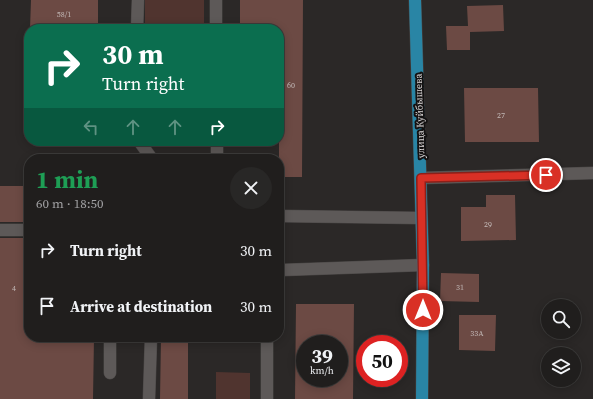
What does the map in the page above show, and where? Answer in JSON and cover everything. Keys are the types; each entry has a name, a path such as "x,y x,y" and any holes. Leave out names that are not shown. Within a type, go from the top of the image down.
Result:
{"main road":[{"name":"улица Куйбышева","path":"415,0 423,265 422,399"}],"lane":[{"path":"137,24 138,0"},
{"path":"216,0 216,24"},
{"path":"421,178 593,174"},
{"path":"284,216 421,218"},
{"path":"0,230 24,230"},
{"path":"284,270 423,265"},
{"path":"110,342 110,373"},
{"path":"149,399 151,342"},
{"path":"267,342 267,399"}],"shaded area":[{"path":"145,0 204,0 204,24 145,24"},
{"path":"216,372 250,373 250,399 216,399"}],"building":[{"path":"31,0 98,0 98,24 30,24"},
{"path":"240,0 303,0 302,177 284,177 284,154 279,154 279,146 284,146 284,24 240,24"},
{"path":"503,5 504,31 470,32 470,50 447,50 446,26 468,26 467,6"},
{"path":"464,88 538,88 539,142 465,142"},
{"path":"0,186 24,186 24,222 0,222"},
{"path":"486,195 515,195 516,240 461,241 461,207 486,207"},
{"path":"0,238 24,238 24,342 94,342 93,399 0,399"},
{"path":"441,273 479,274 479,302 440,301"},
{"path":"296,304 354,304 353,399 295,399"},
{"path":"459,315 496,315 495,351 459,350"},
{"path":"161,342 188,342 188,399 160,399"}],"route":[{"path":"423,310 421,178 546,175"}]}
